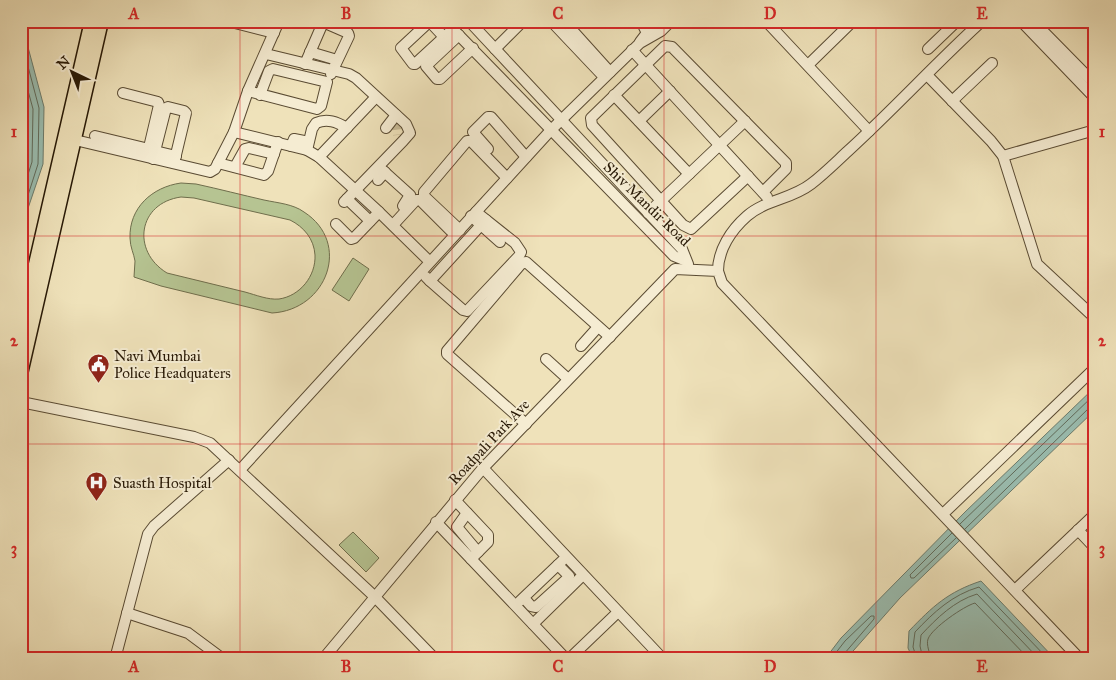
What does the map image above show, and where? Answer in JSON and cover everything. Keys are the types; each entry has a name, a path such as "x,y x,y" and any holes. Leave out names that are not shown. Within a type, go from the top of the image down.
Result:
{"main road":[{"path":"21,325 91,21"},
{"path":"21,374 102,21"}],"street":[{"path":"227,21 242,23 274,33"},
{"path":"75,140 111,145 151,154 210,172 215,169 234,132 248,91 279,21"},
{"path":"446,41 415,64 413,64 401,48 430,21 461,59"},
{"name":"Shiv Mandir Road","path":"468,21 682,249 686,261"},
{"path":"551,21 607,75"},
{"path":"564,21 607,75"},
{"path":"641,21 646,64 772,203"},
{"path":"240,470 429,261 551,130 642,41 656,21"},
{"path":"642,41 661,31 671,21"},
{"path":"766,21 869,131"},
{"path":"808,65 853,21"},
{"path":"982,21 928,75 811,185 794,195 755,210 734,230 719,256 718,271 722,283 1080,659"},
{"path":"1021,21 1095,98"},
{"path":"1033,21 1095,84"},
{"path":"495,49 522,22"},
{"path":"248,91 317,109 321,106 327,82 349,36 348,33 325,23 322,25 305,64"},
{"path":"928,49 953,23 972,31"},
{"path":"452,28 446,41 426,66 436,79 440,79 473,48"},
{"name":"Shiv Mandir Road","path":"452,28 674,256 686,261"},
{"path":"748,176 691,229 683,225 592,125 591,118 664,46 672,48 786,163 786,169 762,192"},
{"path":"310,52 337,60"},
{"path":"266,54 349,74 376,97 391,121 409,129 410,133 400,138 390,149 378,180"},
{"path":"952,101 992,63"},
{"path":"260,95 269,70 273,69 327,82"},
{"path":"928,75 1003,156 1037,264 1095,318"},
{"path":"639,121 670,91"},
{"path":"123,93 158,102 151,154"},
{"path":"614,95 689,174"},
{"path":"318,157 340,127 376,97"},
{"path":"151,154 166,108 168,107 186,113 175,160"},
{"path":"509,176 473,132 488,117 491,117 526,157"},
{"path":"304,149 316,123 324,120 340,127"},
{"path":"648,213 745,121"},
{"path":"1003,156 1095,130"},
{"path":"234,132 304,149 318,157 391,223 429,261"},
{"path":"95,136 111,145"},
{"path":"457,232 424,196 424,192 467,142 471,141 509,176"},
{"path":"218,163 264,175 268,171 278,142"},
{"path":"235,167 245,149 249,148 274,154"},
{"path":"370,221 345,201 382,169"},
{"path":"382,169 410,195 391,223"},
{"path":"391,223 416,200 420,200 457,232"},
{"path":"336,224 351,239 379,212"},
{"path":"474,214 500,242"},
{"path":"430,281 484,223"},
{"path":"420,272 463,310 470,309 519,256 520,252 515,243 484,223"},
{"path":"686,261 694,270"},
{"path":"526,424 447,354 447,351 521,264 526,262 610,337"},
{"name":"Roadpali Park Ave","path":"322,659 483,468 675,269 718,271"},
{"path":"581,346 598,326"},
{"path":"546,359 568,379"},
{"path":"945,516 1095,368"},
{"path":"21,402 194,437 210,443 374,596 435,659"},
{"path":"115,659 148,534 154,526 229,460"},
{"path":"483,468 662,659"},
{"path":"455,500 488,535 488,542 474,555"},
{"path":"468,513 456,526 474,555"},
{"path":"1015,590 1095,514"},
{"path":"436,522 474,555 520,602 533,624 567,659 618,612"},
{"path":"1078,530 1095,548"},
{"path":"520,602 566,557"},
{"path":"520,602 536,607 568,578 569,576 558,565"},
{"path":"533,624 583,575"},
{"path":"127,613 188,633 223,659"}],"green space":[{"path":"181,183 196,184 285,204 304,212 319,225 327,240 329,257 327,273 319,288 307,300 291,309 272,313 161,286 134,277 135,261 130,238 133,217 138,208 152,194 170,185","holes":["181,197 194,198 290,220 300,226 313,244 315,255 313,270 305,284 294,294 275,299 167,273 156,264 148,253 144,241 144,229 148,218 156,208 167,201"]},
{"path":"353,258 369,269 349,301 332,290"},
{"path":"353,532 379,558 366,572 339,545"}],"water":[{"path":"21,21 44,107 43,164 21,229"},
{"path":"1095,387 1095,410 900,598 846,659 825,659 841,638 965,512"},
{"path":"981,581 1055,659 913,659 908,648 909,631 926,614 950,595"}],"tunnel":[{"path":"392,122 397,126 398,135"}],"place":[{"name":"Navi Mumbai Police Headquaters","path":"98,384"},
{"name":"Suasth Hospital","path":"97,502"}]}
